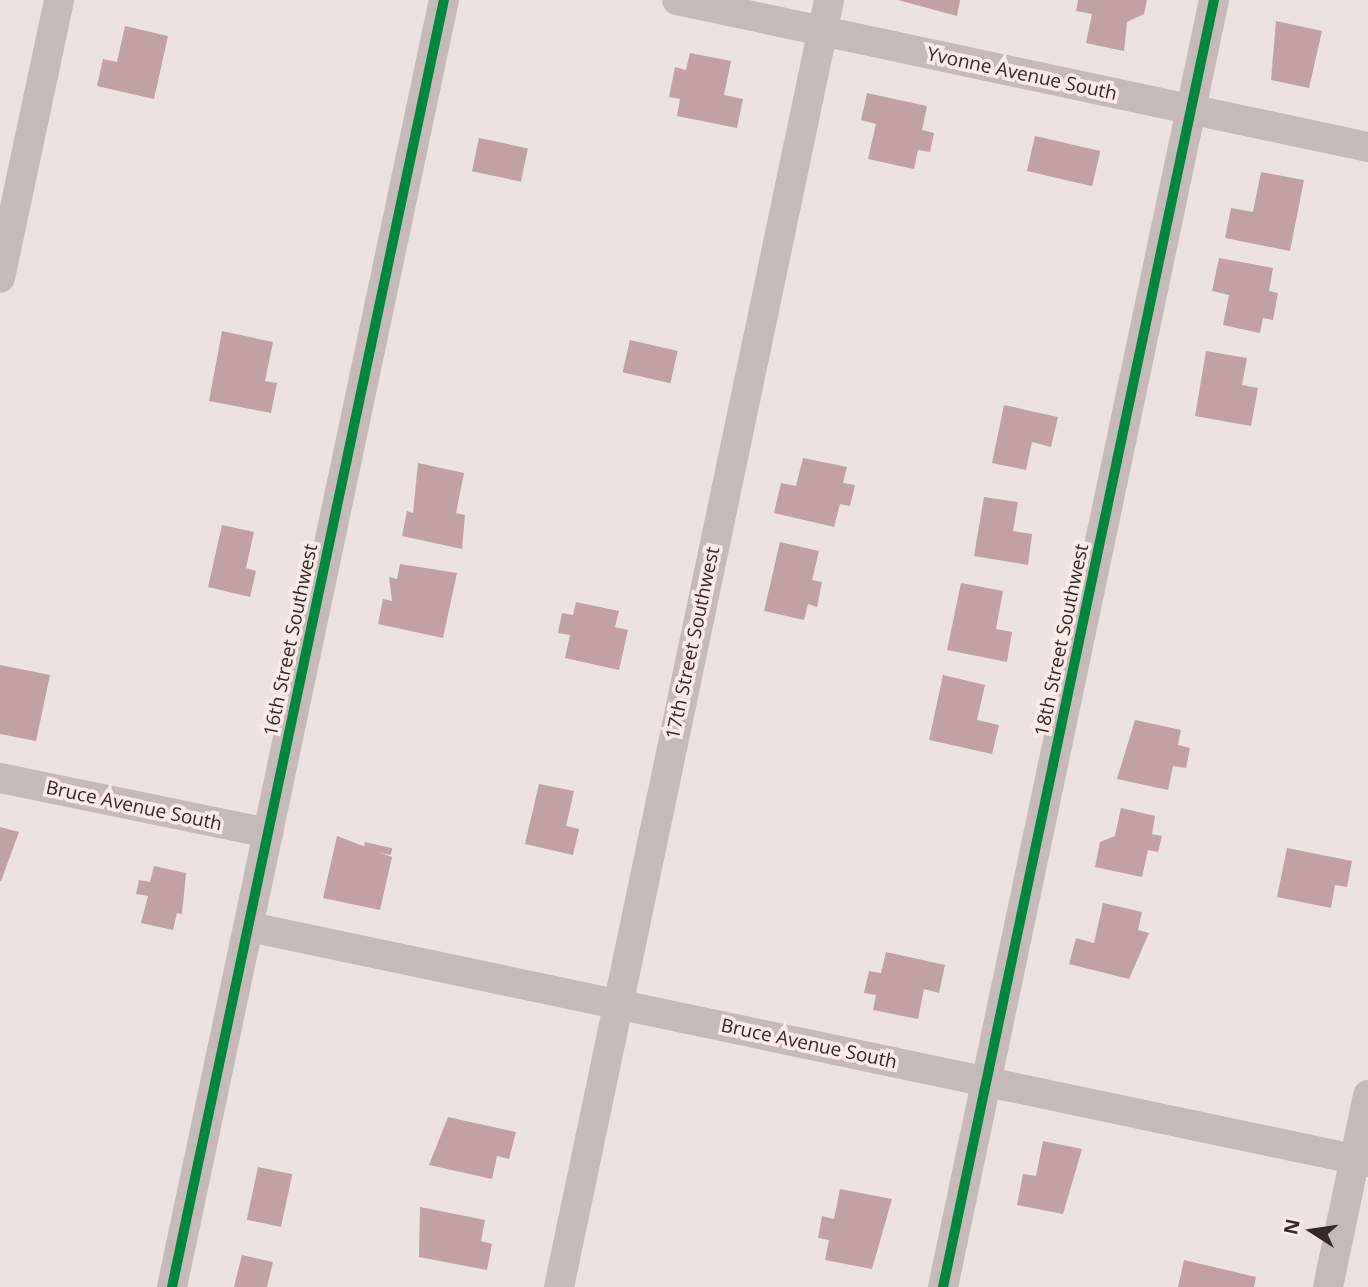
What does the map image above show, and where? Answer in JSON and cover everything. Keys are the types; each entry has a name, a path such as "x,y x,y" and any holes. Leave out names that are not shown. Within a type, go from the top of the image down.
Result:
{"street":[{"path":"0,278 59,0"},
{"name":"16th Street Southwest","path":"172,1287 444,0"},
{"name":"Yvonne Avenue South","path":"677,0 822,33 1368,147"},
{"name":"17th Street Southwest","path":"559,1287 829,0"},
{"name":"18th Street Southwest","path":"943,1287 1214,0"},
{"name":"Bruce Avenue South","path":"0,778 268,833"},
{"name":"Bruce Avenue South","path":"250,927 1361,1161"},
{"path":"1328,1287 1361,1161 1368,1095"}],"building":[{"path":"898,0 960,0 957,16"},
{"path":"1078,0 1147,0 1144,14 1127,22 1124,51 1086,43 1092,14 1076,11"},
{"path":"1276,21 1322,31 1309,88 1271,80"},
{"path":"125,26 168,36 154,99 97,86 103,59 117,62"},
{"path":"690,53 731,61 724,95 743,99 737,128 677,116 680,99 669,97 675,67 686,70"},
{"path":"867,93 927,106 922,130 934,133 930,152 918,150 914,169 868,159 876,124 861,120"},
{"path":"1035,136 1100,151 1092,186 1027,171"},
{"path":"479,138 528,148 521,182 472,171"},
{"path":"1261,172 1304,180 1290,251 1225,238 1231,208 1253,212"},
{"path":"1219,258 1273,268 1269,291 1278,293 1273,320 1263,318 1260,333 1223,325 1229,295 1212,291"},
{"path":"222,331 273,342 265,381 277,383 271,413 209,401"},
{"path":"630,340 678,351 670,383 623,372"},
{"path":"1206,351 1247,358 1242,385 1258,388 1251,426 1195,416"},
{"path":"1004,405 1058,417 1051,447 1032,442 1026,470 992,463"},
{"path":"803,458 847,467 843,483 855,485 850,506 840,504 834,527 774,513 781,483 796,486"},
{"path":"418,463 464,473 456,513 465,515 462,549 402,536 407,511 413,513"},
{"path":"984,497 1018,502 1013,531 1032,534 1028,565 974,556"},
{"path":"222,525 254,532 246,568 256,571 250,597 208,587"},
{"path":"780,542 819,551 812,580 822,582 817,607 808,604 804,620 764,611"},
{"path":"400,564 457,573 443,638 378,624 383,599 392,601 389,577 397,579"},
{"path":"961,583 1003,591 996,629 1012,632 1007,662 947,650"},
{"path":"576,602 619,611 615,627 628,630 619,670 565,658 570,635 558,633 562,613 573,615"},
{"path":"0,665 50,675 36,741 0,734"},
{"path":"943,675 985,685 977,720 999,725 992,754 929,740"},
{"path":"1135,720 1181,730 1178,745 1190,748 1186,768 1173,766 1168,790 1117,779"},
{"path":"539,784 574,791 566,826 579,829 573,855 525,844"},
{"path":"1121,808 1155,816 1152,834 1162,836 1158,852 1148,850 1142,877 1095,867 1100,842 1115,836"},
{"path":"0,827 19,832 1,881 0,881"},
{"path":"337,836 392,857 380,910 323,898"},
{"path":"365,842 392,848 391,855 363,849"},
{"path":"1287,848 1352,861 1347,887 1335,885 1331,908 1277,897"},
{"path":"154,866 186,873 182,914 177,913 173,930 141,923 148,896 136,894 139,880 150,882"},
{"path":"1103,903 1142,912 1138,930 1149,933 1129,979 1069,964 1076,938 1094,943"},
{"path":"886,952 945,965 939,993 924,989 918,1019 873,1010 876,995 864,993 869,971 881,973"},
{"path":"448,1117 516,1132 509,1159 497,1156 492,1179 429,1165"},
{"path":"1043,1141 1082,1149 1063,1214 1017,1205 1023,1174 1036,1176"},
{"path":"258,1167 292,1174 281,1227 247,1220"},
{"path":"840,1189 892,1199 872,1269 825,1260 829,1240 818,1238 822,1216 834,1219"},
{"path":"420,1207 485,1220 481,1241 492,1244 487,1270 419,1257"},
{"path":"242,1255 273,1262 267,1287 234,1287"},
{"path":"1184,1260 1256,1277 1254,1287 1178,1287"}],"cycle path":[{"path":"172,1287 444,0"},
{"path":"943,1287 1214,0"}]}
